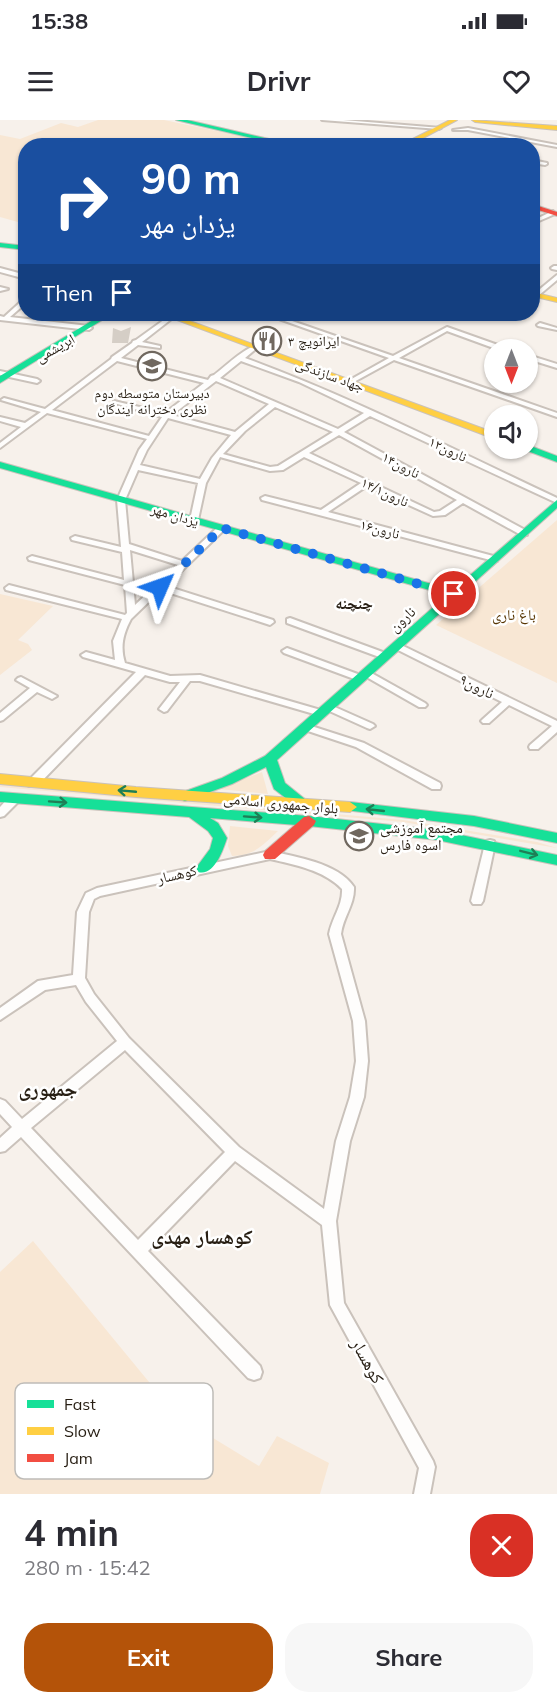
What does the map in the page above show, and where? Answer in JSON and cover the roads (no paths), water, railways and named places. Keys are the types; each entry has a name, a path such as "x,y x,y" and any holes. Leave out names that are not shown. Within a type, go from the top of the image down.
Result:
{"main road":[{"path":"179,120 260,138"},
{"path":"426,138 467,120"},
{"path":"475,120 557,126"},
{"path":"508,120 557,126"},
{"path":"449,127 491,122"},
{"path":"540,207 556,212"},
{"path":"0,245 18,247"},
{"path":"0,250 18,252"},
{"path":"540,296 557,300"},
{"name":"ابریشمی","path":"4,376 98,321"},
{"name":"جهاد سازندگی","path":"174,321 255,347 484,432"},
{"path":"538,452 557,459"},
{"name":"یزدان مهر","path":"0,465 454,594"},
{"name":"نارون","path":"185,796 227,782 270,759 557,502"},
{"path":"270,759 272,773 281,791 301,803"},
{"name":"بلوار جمهوری اسلامی","path":"0,779 185,796 301,803 446,818 522,829 557,838"},
{"name":"بلوار جمهوری اسلامی","path":"7,798 309,821 437,835 490,844 557,860"},
{"path":"190,813 211,822 219,832 221,843 218,852 203,868"},
{"path":"270,855 309,821"}],"street":[{"path":"324,120 449,127 515,138"},
{"path":"540,143 557,146"},
{"path":"540,163 545,164"},
{"path":"540,219 556,212"},
{"path":"0,270 18,275"},
{"path":"540,290 557,277"},
{"path":"3,318 18,306"},
{"path":"3,318 18,320"},
{"path":"29,321 89,328"},
{"path":"0,446 161,321"},
{"path":"289,321 557,415"},
{"path":"540,325 554,329"},
{"path":"350,382 447,329 484,342"},
{"path":"135,342 158,347"},
{"path":"129,616 130,584 121,500 150,438 166,416 206,382 255,347"},
{"path":"114,358 206,382"},
{"name":"نارون۱۲","path":"239,358 301,381 557,502"},
{"path":"538,360 557,366"},
{"path":"4,376 37,381"},
{"name":"نارون۱۴","path":"213,377 338,432 524,532"},
{"path":"4,400 150,438"},
{"path":"116,402 235,434"},
{"path":"194,520 202,482 219,455 235,434 274,404"},
{"path":"219,455 276,469 370,413"},
{"path":"0,419 27,426"},
{"name":"۱۴/۱نارون","path":"304,454 433,514 442,513 464,499"},
{"path":"137,466 202,482"},
{"path":"322,513 366,483"},
{"name":"نارون۱۶","path":"265,498 494,559"},
{"path":"121,664 116,646 119,633 129,616 222,528"},
{"path":"75,538 184,564"},
{"path":"32,558 130,584"},
{"path":"160,587 270,622"},
{"path":"9,588 129,616"},
{"path":"290,621 385,656"},
{"name":"نارون۹","path":"397,646 557,726"},
{"path":"287,651 363,676 422,705"},
{"path":"86,655 170,679 200,678 324,710 370,726"},
{"path":"33,783 142,672"},
{"path":"164,709 187,679"},
{"path":"21,680 52,696"},
{"path":"0,718 36,688"},
{"path":"486,721 508,701"},
{"path":"534,747 557,726"},
{"path":"305,727 360,745 436,786"},
{"path":"0,813 7,798"},
{"path":"477,901 490,844"},
{"name":"کوهسار","path":"79,979 83,912 90,896 97,892 270,855 312,865 341,880 348,887 347,904 335,925 335,934 359,1021 362,1061 357,1097 343,1141 329,1221 337,1305 427,1467 422,1494"},
{"path":"0,1015 42,985 79,979 90,998 125,1042 234,1152 329,1221"},
{"path":"0,1146 125,1042"},
{"path":"0,1105 254,1372"},
{"path":"138,1251 234,1152"}],"place":[{"name":"ایرانویچ ٣","path":"267,341"},
{"name":"دبیرستان متوسطه دوم نظری دخترانه آیندگان","path":"152,366"},
{"name":"مجتمع آموزشی اسوه فارس","path":"359,836"}],"district":[{"name":"چنچنه","path":"354,603"},
{"name":"جمهوری","path":"48,1088"},
{"name":"کوهسار مهدی","path":"202,1236"}],"park label":[{"name":"باغ ناری","path":"514,614"}]}
